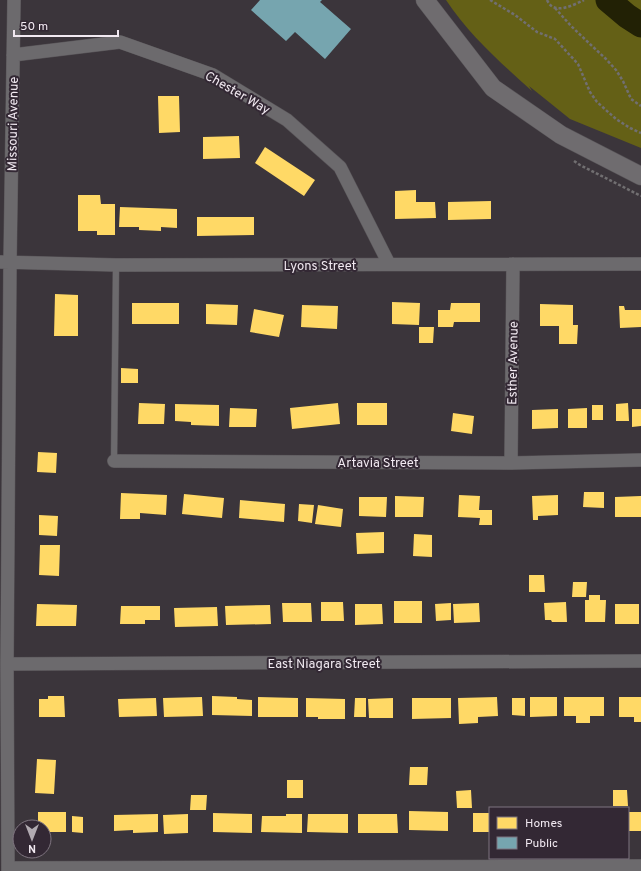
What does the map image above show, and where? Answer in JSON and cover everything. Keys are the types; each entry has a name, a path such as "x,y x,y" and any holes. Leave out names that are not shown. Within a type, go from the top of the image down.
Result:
{"street":[{"name":"Missouri Avenue","path":"8,870 5,263 14,55 14,0"},
{"path":"425,0 493,88 561,135 641,176"},
{"name":"Chester Way","path":"14,55 120,42 213,75 287,120 340,167 389,264"},
{"name":"Lyons Street","path":"5,263 116,265 641,264"},
{"name":"Esther Avenue","path":"511,463 513,264"},
{"name":"Artavia Street","path":"114,461 511,463 641,460"},
{"name":"East Niagara Street","path":"7,664 641,661"},
{"path":"8,870 641,866"}],"lane":[{"path":"114,461 116,265"}],"path":[{"path":"490,0 515,15 537,32 555,39 578,64 590,92 597,102 616,119 641,133"},
{"path":"547,0 549,4 555,8 571,26 616,70 631,99 641,106"},
{"path":"555,8 563,8 584,0"}],"shaded area":[{"path":"446,0 641,0 641,148 570,119 529,86 532,91 475,37"}],"building: Homes":[{"path":"158,96 179,96 180,132 159,133"},
{"path":"239,136 240,158 203,159 203,137"},
{"path":"265,147 315,180 304,196 255,163"},
{"path":"416,190 416,202 435,202 436,218 395,219 395,191"},
{"path":"78,195 100,195 101,204 115,204 115,235 97,235 97,231 78,231"},
{"path":"491,201 491,219 448,220 448,202"},
{"path":"120,207 177,209 177,228 161,227 161,231 139,230 139,227 119,227"},
{"path":"197,217 254,217 254,235 197,236"},
{"path":"55,294 78,295 78,336 54,336"},
{"path":"392,302 420,303 419,325 392,324"},
{"path":"132,303 179,303 179,324 132,324"},
{"path":"451,303 480,303 480,322 454,322 453,327 438,327 438,310 450,310"},
{"path":"206,304 238,305 237,325 206,324"},
{"path":"540,304 573,305 573,325 578,325 577,344 559,344 559,326 540,326"},
{"path":"302,305 338,306 337,329 301,327"},
{"path":"619,306 624,306 625,310 641,310 641,327 620,328"},
{"path":"254,309 284,315 279,337 250,332"},
{"path":"419,327 434,327 433,343 419,343"},
{"path":"121,368 138,369 138,383 121,383"},
{"path":"139,403 165,404 164,424 138,424"},
{"path":"338,403 340,424 292,429 290,408"},
{"path":"357,403 387,403 387,425 357,425"},
{"path":"628,403 629,421 616,421 616,404"},
{"path":"175,404 219,405 219,426 191,425 191,422 175,421"},
{"path":"592,405 603,405 603,420 592,420"},
{"path":"230,408 257,409 256,427 229,427"},
{"path":"587,408 587,428 568,428 568,409"},
{"path":"558,409 558,428 532,429 532,410"},
{"path":"632,409 641,409 641,426 632,427"},
{"path":"453,413 474,416 472,434 451,431"},
{"path":"38,452 57,453 56,473 37,472"},
{"path":"584,492 604,492 604,508 583,507"},
{"path":"121,493 167,495 166,515 140,513 140,519 120,519"},
{"path":"184,494 224,498 222,518 182,514"},
{"path":"459,495 480,496 479,510 492,510 492,525 479,525 480,518 458,517"},
{"path":"558,495 558,515 538,516 538,520 533,520 532,496"},
{"path":"395,496 424,497 423,517 395,517"},
{"path":"641,496 641,517 615,517 615,497"},
{"path":"359,497 387,497 386,517 359,516"},
{"path":"240,500 285,504 284,522 239,518"},
{"path":"299,504 314,505 312,523 298,521"},
{"path":"318,505 343,509 341,527 315,524"},
{"path":"39,515 58,516 57,536 39,535"},
{"path":"384,532 384,553 357,554 356,533"},
{"path":"414,534 432,535 432,557 413,556"},
{"path":"40,545 60,545 59,576 39,575"},
{"path":"529,575 544,575 545,592 529,592"},
{"path":"573,582 587,582 586,597 572,597"},
{"path":"589,595 600,595 600,600 606,600 605,622 585,622 585,600 589,600"},
{"path":"394,601 422,601 422,623 394,623"},
{"path":"321,602 343,602 344,621 321,621"},
{"path":"566,602 567,622 552,622 551,620 545,620 544,603"},
{"path":"282,603 311,603 312,622 283,622"},
{"path":"451,603 451,620 436,621 435,604"},
{"path":"479,603 480,622 454,623 453,604"},
{"path":"37,604 77,605 76,626 36,626"},
{"path":"355,604 382,604 383,624 355,625"},
{"path":"615,604 639,604 639,624 615,624"},
{"path":"270,605 271,624 226,625 225,606"},
{"path":"121,606 160,606 160,620 145,620 145,624 120,624"},
{"path":"217,607 218,626 175,627 174,608"},
{"path":"48,696 64,696 65,717 39,717 39,699 48,699"},
{"path":"212,696 237,697 237,699 252,700 252,716 212,715"},
{"path":"202,697 203,716 164,717 163,698"},
{"path":"258,697 298,698 298,717 258,717"},
{"path":"497,697 498,716 478,717 478,723 459,724 458,698"},
{"path":"530,697 557,697 557,716 530,717"},
{"path":"564,697 604,697 604,716 590,716 590,723 576,723 576,716 564,716"},
{"path":"619,697 641,697 641,722 634,722 634,717 619,717"},
{"path":"156,698 157,716 119,717 118,699"},
{"path":"306,698 345,699 345,719 318,719 318,717 306,717"},
{"path":"355,698 366,698 366,717 354,717"},
{"path":"393,698 393,718 369,718 368,699"},
{"path":"412,698 451,698 451,718 412,719"},
{"path":"512,698 525,698 525,716 512,715"},
{"path":"37,759 56,760 54,794 35,793"},
{"path":"410,767 428,767 427,785 409,785"},
{"path":"287,780 303,780 303,798 287,798"},
{"path":"471,790 472,808 457,808 456,791"},
{"path":"613,790 627,790 628,806 613,806"},
{"path":"191,795 207,795 206,810 190,810"},
{"path":"409,811 448,812 448,831 409,830"},
{"path":"38,812 66,812 66,832 52,832 52,819 38,819"},
{"path":"629,812 641,812 641,831 629,831"},
{"path":"213,813 252,814 252,833 213,832"},
{"path":"473,813 489,813 489,832 473,832"},
{"path":"158,814 158,832 133,833 133,830 114,831 114,815"},
{"path":"188,814 188,833 164,834 163,815"},
{"path":"286,814 302,814 302,833 261,832 262,816 286,816"},
{"path":"308,814 348,814 348,833 307,832"},
{"path":"358,814 397,814 398,833 358,833"},
{"path":"72,816 83,817 83,833 72,832"}],"building: Public":[{"path":"260,0 322,0 320,2 351,29 325,59 295,32 286,41 251,10"}],"waterway":[{"path":"608,0 627,16 641,25"}]}
